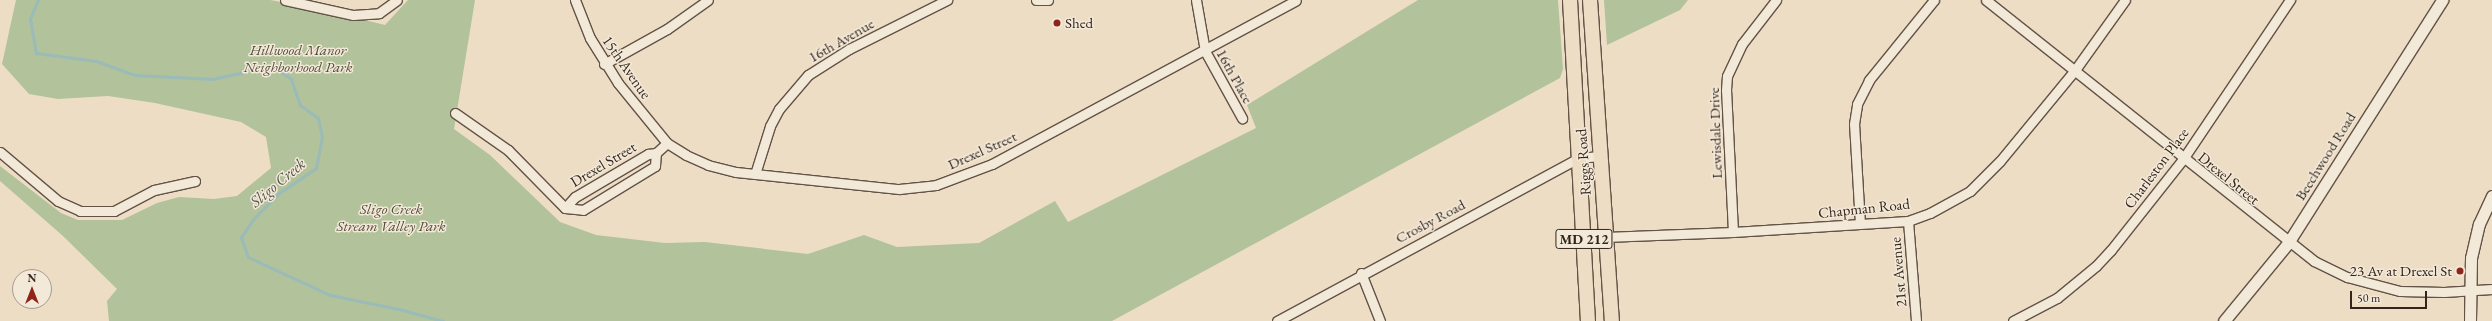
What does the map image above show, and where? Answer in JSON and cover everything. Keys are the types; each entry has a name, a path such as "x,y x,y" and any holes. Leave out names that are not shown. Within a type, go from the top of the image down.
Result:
{"main road":[{"name":"Riggs Road","path":"1570,0 1588,321"},
{"name":"Riggs Road","path":"1590,0 1605,237 1612,321"}],"street":[{"path":"284,0 353,15 379,13 397,0"},
{"name":"15th Avenue","path":"575,0 590,38 604,64 667,143"},
{"path":"604,64 667,29 708,0"},
{"name":"16th Avenue","path":"755,174 770,126 779,109 808,75 849,48 947,0"},
{"path":"1036,0 1048,0"},
{"name":"16th Place","path":"1196,0 1205,51 1242,118"},
{"name":"Drexel Street","path":"565,208 575,197 648,154 656,153 667,143 708,165 755,174 892,189 936,185 992,164 1205,51 1296,0"},
{"name":"Lewisdale Drive","path":"1733,232 1726,90 1727,76 1742,44 1776,0"},
{"path":"1860,224 1854,124 1856,104 1869,80 1934,0"},
{"name":"Drexel Street","path":"1986,0 2288,242 2326,268 2368,283 2412,292 2492,289"},
{"name":"Chapman Road","path":"1605,237 1733,232 1908,221 1952,202 1984,179 2075,70 2125,0"},
{"name":"Charleston Place","path":"2013,321 2057,298 2096,266 2183,159 2290,0"},
{"name":"Beechwood Road","path":"2224,321 2288,242 2442,0"},
{"path":"455,113 508,150 565,208"},
{"path":"0,152 58,201 80,211 114,211 154,190 195,181"},
{"name":"Drexel Street","path":"565,208 583,210 655,166 656,153"},
{"name":"Crosby Road","path":"1277,321 1361,273 1578,158 1600,156"},
{"path":"2470,321 2469,290 2475,239 2492,196"},
{"name":"21st Avenue","path":"1908,221 1916,321"},
{"path":"1361,273 1380,321"}],"green space":[{"path":"16,0 270,0 320,9 385,25 408,0 475,0 454,129 490,155 560,222 596,235 665,243 705,242 808,254 864,235 897,247 979,243 1055,201 1068,222 1256,128 1247,105 1418,0 1558,0 1563,69 1560,78 1112,321 109,321 107,301 117,289 63,236 0,181 0,166 61,213 78,220 122,220 157,203 179,197 214,199 237,196 271,168 266,137 241,122 155,103 108,96 58,99 29,94 2,64"},
{"path":"1604,0 1688,0 1680,10 1607,45"}],"waterway":[{"name":"Sligo Creek","path":"38,0 30,19 36,53 96,61 135,75 212,79 272,66 291,79 300,105 318,118 322,137 316,168 279,193 254,218 241,237 248,257 330,295 399,309 443,321"}],"place":[{"name":"Shed","path":"1057,23"},
{"name":"23 Av at Drexel St","path":"2460,271"}],"park label":[{"name":"Hillwood Manor Neighborhood Park","path":"298,58"},
{"name":"Sligo Creek Stream Valley Park","path":"391,216"}]}
